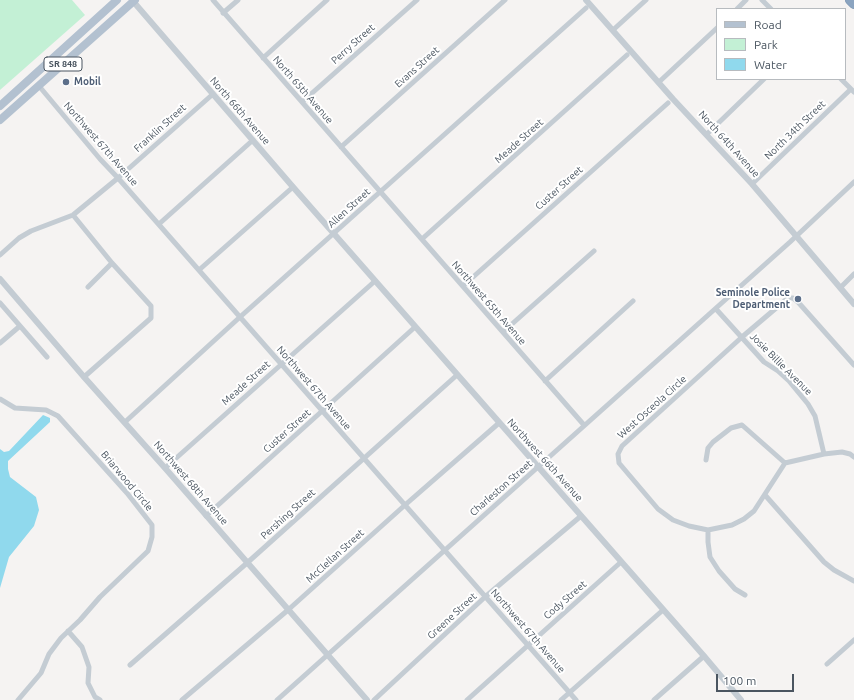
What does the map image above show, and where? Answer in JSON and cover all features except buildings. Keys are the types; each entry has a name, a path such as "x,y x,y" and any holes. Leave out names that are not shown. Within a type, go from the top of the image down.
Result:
{"highway":[{"path":"850,0 854,4"}],"main road":[{"name":"SR 848","path":"0,106 117,0"},
{"name":"SR 848","path":"0,120 134,0"},
{"path":"30,94 32,85 62,59 62,50"}],"street":[{"name":"North 66th Avenue","path":"134,0 334,234"},
{"name":"North 65th Avenue","path":"212,0 380,192"},
{"path":"223,13 238,0"},
{"path":"263,58 327,0"},
{"name":"Perry Street","path":"302,102 417,0"},
{"name":"Evans Street","path":"341,147 505,0"},
{"name":"North 64th Avenue","path":"586,0 752,184 854,304"},
{"path":"613,30 646,0"},
{"path":"738,8 746,0"},
{"path":"762,0 770,8"},
{"name":"Allen Street","path":"125,422 240,317 586,8"},
{"path":"659,82 716,29"},
{"name":"Meade Street","path":"422,240 627,55"},
{"path":"707,134 763,80"},
{"path":"842,80 852,91"},
{"name":"Northwest 67th Avenue","path":"38,86 100,159 159,224 576,700"},
{"name":"North 34th Street","path":"752,184 852,91"},
{"name":"Franklin Street","path":"0,254 19,238 31,231 72,215 118,178 213,94"},
{"name":"Custer Street","path":"463,286 668,103"},
{"path":"159,224 253,140"},
{"name":"Charleston Street","path":"277,700 716,309 854,182"},
{"path":"199,270 293,187"},
{"name":"Northwest 65th Avenue","path":"380,192 584,425"},
{"path":"72,215 112,263 151,306 151,318 84,377"},
{"name":"Northwest 66th Avenue","path":"334,234 741,700"},
{"path":"503,332 594,251"},
{"path":"88,287 112,263"},
{"path":"840,288 854,274"},
{"name":"Northwest 68th Avenue","path":"0,279 367,700"},
{"name":"Meade Street","path":"165,468 375,281"},
{"name":"West Osceola Circle","path":"785,464 754,511 744,519 732,525 708,530 689,526 673,520 658,509 619,463 618,454 622,446 742,337 788,298 793,298 798,302 854,365"},
{"path":"545,381 633,301"},
{"path":"0,303 47,357"},
{"name":"Josie Billie Avenue","path":"716,309 764,362 778,371 789,381 808,404 815,416 824,454"},
{"path":"0,343 20,326"},
{"name":"Custer Street","path":"206,516 415,327"},
{"name":"Pershing Street","path":"130,665 247,563 457,375"},
{"name":"Briarwood Circle","path":"0,399 15,408 46,410 58,416 127,493 152,525 152,537 148,552 100,597 80,620 61,638 49,654 42,673 20,699"},
{"name":"McClellan Street","path":"182,700 288,610 499,423"},
{"path":"706,460 708,448 713,442 731,428 742,425 785,464 824,454 842,452 850,454 854,457"},
{"path":"765,495 824,562 834,570 854,581"},
{"name":"Greene Street","path":"374,700 486,597 581,516"},
{"path":"708,530 710,557 719,571 735,589 745,595"},
{"name":"Cody Street","path":"467,700 621,562"},
{"path":"561,700 663,610"},
{"path":"68,631 82,648 89,667 88,683 95,697 100,700"},
{"path":"827,664 854,640"},
{"path":"654,700 704,656"}],"green space":[{"path":"0,0 72,0 85,15 0,90"}],"water":[{"path":"43,415 50,418 50,422 8,461 10,477 36,497 39,510 34,526 9,557 0,588 0,449 4,452 9,451"}],"place":[{"name":"Mobil","path":"66,82"},
{"name":"Seminole Police Department","path":"798,299"}]}
